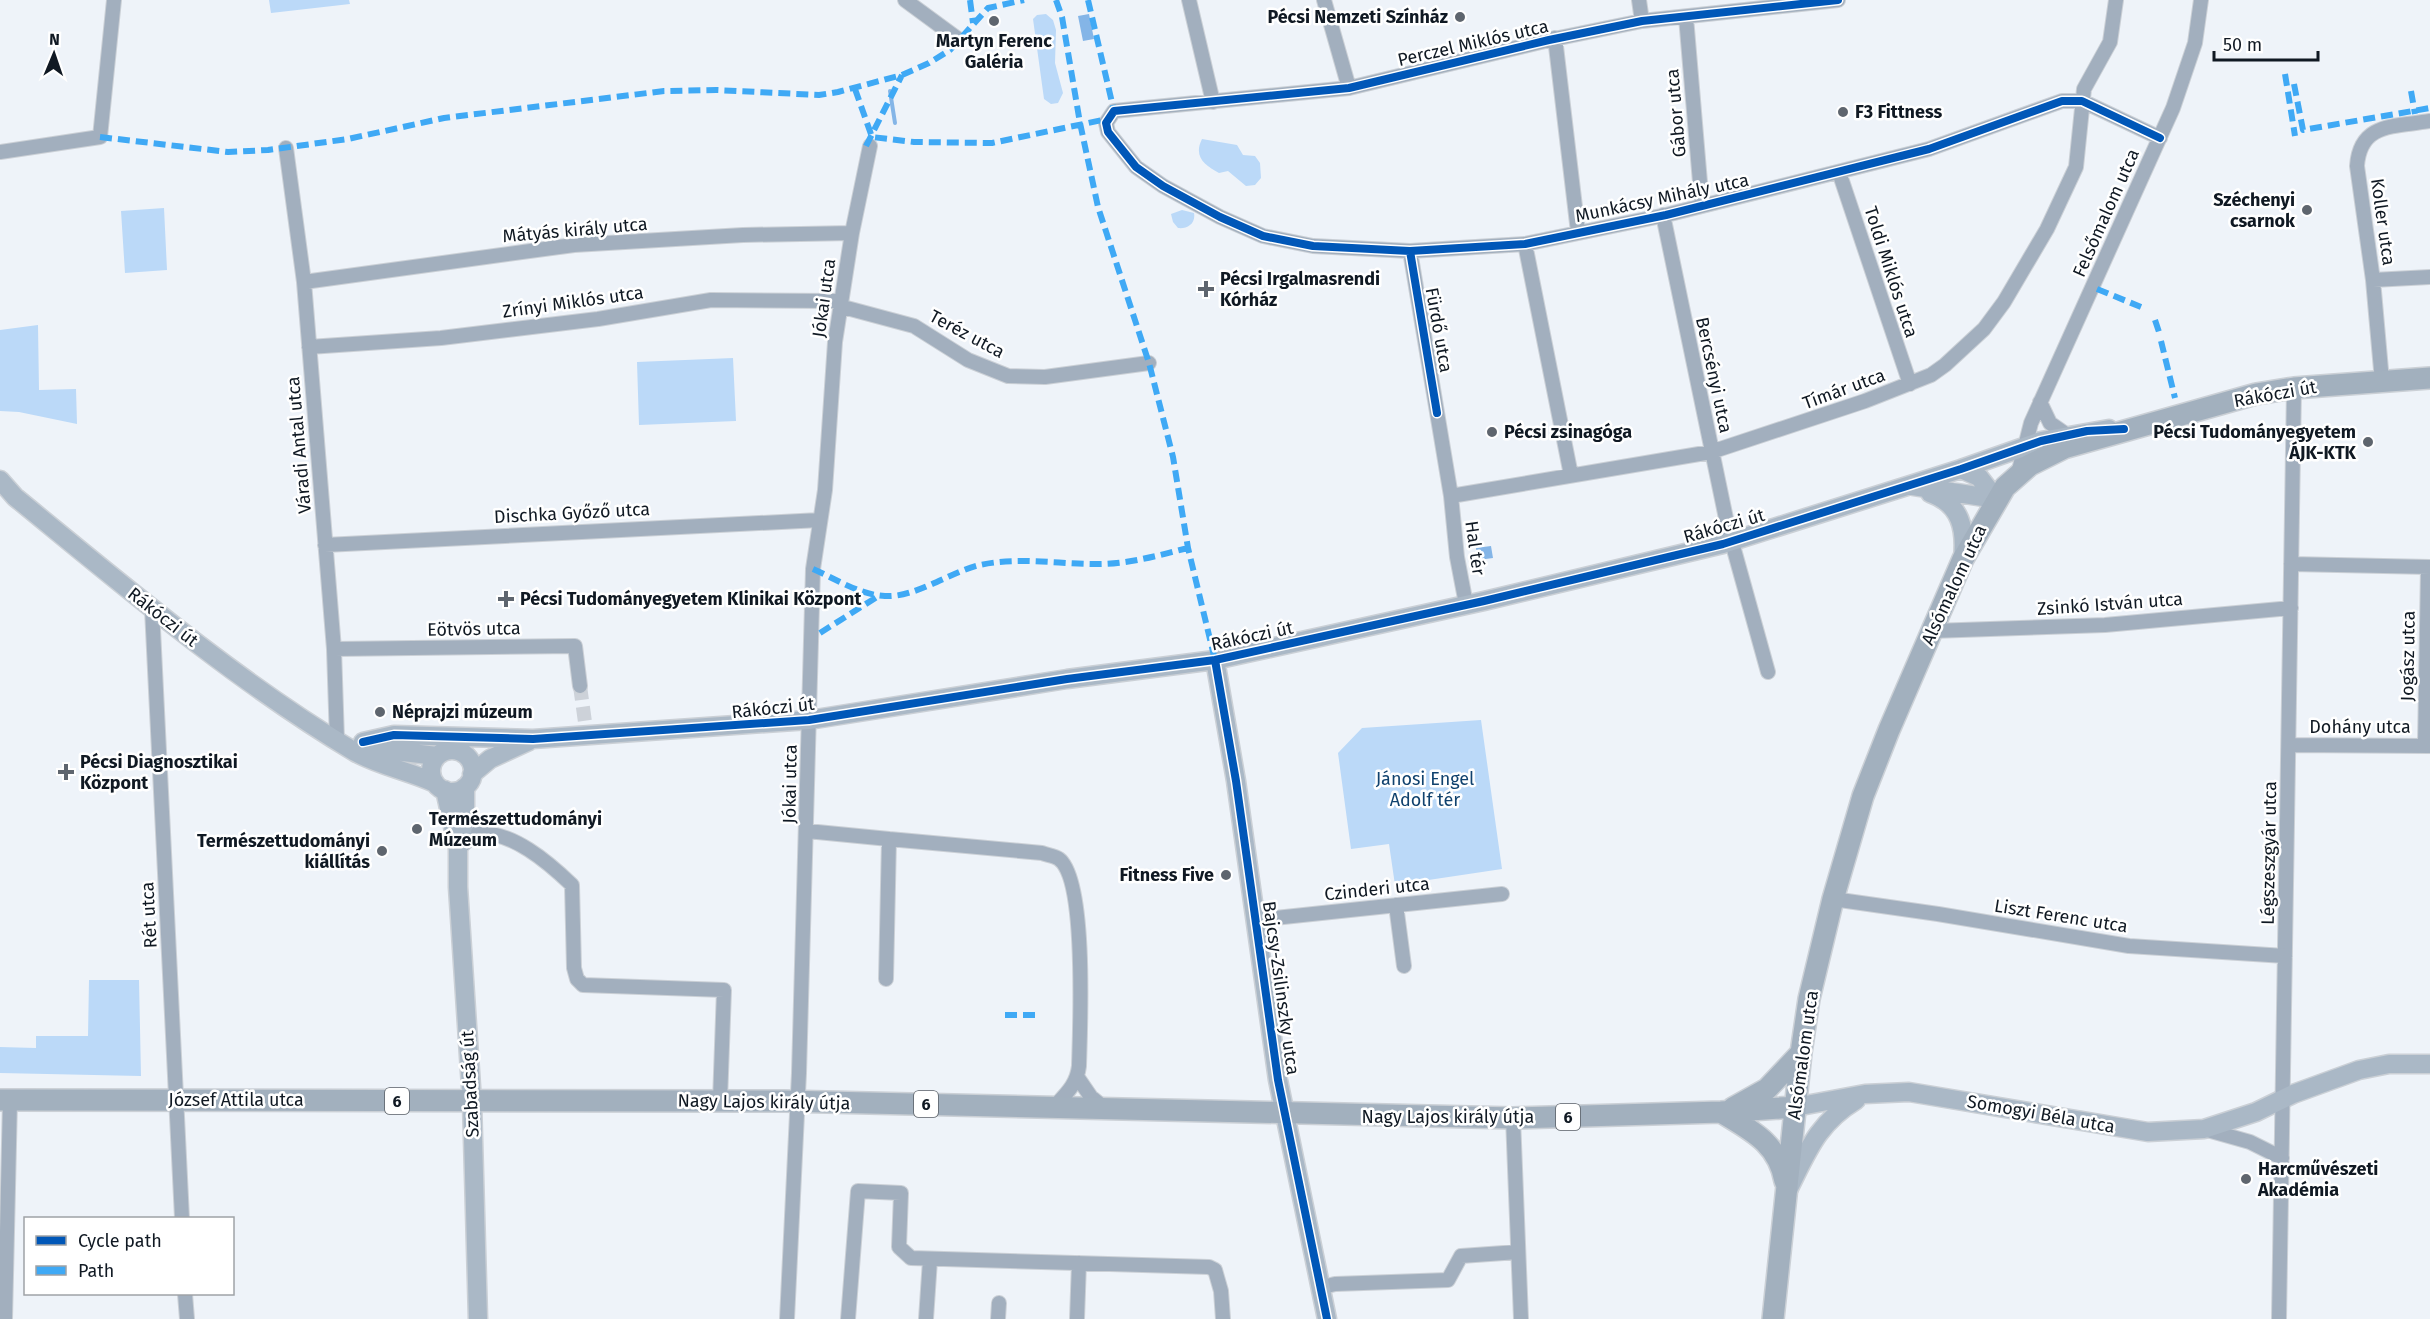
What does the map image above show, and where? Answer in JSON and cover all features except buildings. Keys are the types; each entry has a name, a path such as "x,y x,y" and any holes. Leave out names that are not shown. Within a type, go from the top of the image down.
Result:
{"main road":[{"name":"Rákóczi út","path":"1996,499 2018,474 2064,448 2124,429 2256,394 2294,388 2430,378"},
{"name":"Alsómalom utca","path":"1773,1319 1801,1053 1809,999 1833,899 1863,796 1963,559 1996,499"},
{"name":"6","path":"1721,1112 1748,1102 1767,1089 1801,1053"},
{"name":"József Attila utca","path":"5,1100 472,1101"},
{"name":"Nagy Lajos király útja","path":"472,1101 720,1101 1102,1106 1285,1114 1513,1118 1721,1112 1795,1107"},
{"path":"1721,1112 1767,1142 1783,1171 1787,1194"}],"street":[{"path":"0,152 100,137 114,0"},
{"path":"905,0 958,39"},
{"path":"1189,0 1213,102"},
{"path":"1324,0 1349,88"},
{"path":"1638,0 1642,21"},
{"name":"Perczel Miklós utca","path":"1114,111 1349,88 1555,38 1642,21 1838,0"},
{"name":"Tímár utca","path":"1451,496 1711,452 1795,426 1930,375 1963,350 1983,329 2010,293 2047,230 2076,167 2084,89 2110,42 2116,0"},
{"name":"Felsőmalom utca","path":"2018,474 2023,448 2040,402 2173,108 2195,43 2200,0"},
{"name":"Gábor utca","path":"1686,16 1702,206"},
{"path":"1555,38 1578,232"},
{"path":"2082,100 2160,138"},
{"name":"Munkácsy Mihály utca","path":"1114,111 1108,118 1108,132 1136,167 1163,186 1220,217 1263,236 1313,246 1410,251 1525,244 1663,215 1929,149 2062,101 2082,100"},
{"name":"Koller utca","path":"2382,381 2373,280 2357,166 2358,149 2364,139 2376,130 2430,121"},
{"name":"Jókai utca","path":"787,1319 798,1102 813,569 820,520 840,306 870,146"},
{"name":"Váradi Antal utca","path":"286,148 304,282 334,649 337,740"},
{"name":"Toldi Miklós utca","path":"1839,172 1910,384"},
{"name":"Bercsényi utca","path":"1663,215 1731,541 1768,672"},
{"name":"Mátyás király utca","path":"304,282 574,244 743,235 852,233"},
{"path":"1525,244 1571,476"},
{"name":"Fürdő utca","path":"1410,251 1451,496"},
{"path":"2373,280 2430,277"},
{"name":"Zrínyi Miklós utca","path":"309,347 441,338 576,322 711,300 835,301 840,306"},
{"name":"Teréz utca","path":"840,306 914,326 968,360 1008,376 1045,377 1149,363"},
{"name":"Légszeszgyár utca","path":"2279,1319 2294,388"},
{"path":"2040,402 2050,423 2067,435"},
{"name":"Rákóczi út","path":"469,781 490,759 533,740 585,730 809,720 1066,679 1215,660 1467,604 1731,541 2067,435 2124,429"},
{"path":"1961,469 1979,477 1996,499"},
{"name":"Rákóczi út","path":"0,480 15,497 152,609 268,697 380,764 440,787"},
{"path":"1908,485 1935,495 1957,512 1964,542 1963,559"},
{"name":"Rákóczi út","path":"1908,485 1996,499"},
{"name":"Hal tér","path":"1451,496 1455,546 1467,604"},
{"name":"Dischka Győző utca","path":"325,545 820,520"},
{"path":"2291,564 2429,567"},
{"name":"Jogász utca","path":"2428,746 2429,567"},
{"name":"Zsinkó István utca","path":"1932,631 2105,625 2291,608"},
{"name":"Rét utca","path":"152,609 182,1217"},
{"name":"Eötvös utca","path":"334,649 575,646 580,686"},
{"name":"Bajcsy-Zsilinszky utca","path":"1215,660 1238,792 1285,1114 1327,1319"},
{"name":"Rákóczi út","path":"363,742 409,734 533,740"},
{"name":"Rákóczi út","path":"462,753 512,739"},
{"name":"Rákóczi út","path":"337,740 363,742 403,752 438,756"},
{"name":"Dohány utca","path":"2289,745 2428,746"},
{"path":"449,750 462,753 470,761 469,781 456,791 440,787 431,769 438,756 449,750"},
{"name":"Szabadság út","path":"469,781 458,849 458,887 472,1101 478,1319"},
{"name":"Szabadság út","path":"440,787 458,849"},
{"path":"807,831 1042,853 1059,858 1067,870 1074,900 1081,975 1078,1077 1091,1097 1102,1106"},
{"path":"458,849 477,833 503,837 551,865 572,885 574,968 577,979 583,985 724,990 720,1101"},
{"path":"886,979 889,838"},
{"name":"Czinderi utca","path":"1256,920 1502,894"},
{"name":"Liszt Ferenc utca","path":"1833,899 2129,946 2285,957"},
{"path":"1396,905 1404,966"},
{"name":"Somogyi Béla utca","path":"1795,1107 1865,1094 1909,1092 2148,1132 2204,1129 2256,1112 2284,1098 2359,1070 2389,1064 2430,1064"},
{"path":"1055,1106 1078,1077"},
{"path":"1787,1194 1824,1125 1865,1094"},
{"path":"5,1100 5,1319"},
{"path":"1513,1118 1521,1319"},
{"path":"2204,1129 2250,1142 2282,1158"},
{"path":"848,1319 858,1191 901,1194 899,1247 911,1258 1209,1267 1215,1270 1219,1279 1223,1319"},
{"path":"1319,1288 1335,1284 1448,1280 1461,1256 1518,1252"},
{"path":"926,1319 930,1260"},
{"path":"1077,1319 1080,1263"},
{"path":"185,1295 187,1319"},
{"path":"998,1319 999,1303"}],"green space":[{"path":"269,0 349,0 350,4 271,13"},
{"path":"1046,14 1053,20 1056,30 1055,63 1063,93 1058,103 1051,104 1044,99 1033,19 1037,15"},
{"path":"1202,139 1237,145 1243,155 1255,156 1260,163 1261,178 1255,185 1246,186 1228,171 1219,173 1214,170 1200,156"},
{"path":"164,208 167,270 125,273 121,211"},
{"path":"1182,210 1194,213 1194,220 1188,227 1178,228 1171,214"},
{"path":"38,325 39,390 76,389 77,424 19,412 0,411 0,330"},
{"path":"733,358 736,421 639,425 637,362"},
{"name":"Jánosi Engel Adolf tér","path":"1481,720 1502,869 1395,885 1389,844 1351,849 1338,753 1362,728"},
{"path":"89,980 139,980 141,1076 0,1073 0,1047 36,1048 36,1036 88,1036"}],"shaded area":[{"path":"1089,14 1094,39 1083,41 1078,16"},
{"path":"1491,546 1493,558 1478,560 1476,548"}],"waterway":[{"path":"890,91 895,123"}],"tunnel":[{"path":"580,686 585,722"}],"marked path":[{"path":"970,0 973,23"},
{"path":"100,137 228,152 268,150 348,139 444,118 664,91 716,90 819,95 902,75 929,63 950,50 988,8 1024,0"},
{"path":"1056,0 1062,17 1080,123 1098,207 1149,363 1173,457 1188,548 1215,660"},
{"path":"1088,0 1114,111"},
{"path":"2285,74 2295,136"},
{"path":"866,146 902,75"},
{"path":"2294,84 2303,130 2430,108"},
{"path":"855,89 872,137 914,142 992,143 1112,118"},
{"path":"2411,91 2415,114"},
{"path":"2097,289 2141,307"},
{"path":"2155,320 2159,332"},
{"path":"2161,341 2175,398"},
{"path":"813,569 866,593 896,596 920,589 969,568 995,562 1114,563 1188,548"},
{"path":"820,633 880,595"},
{"path":"1005,1015 1035,1015"}],"cycle path":[{"path":"1838,0 1642,21 1549,40 1349,88 1114,111 1106,123 1108,132 1136,167 1163,186 1220,217 1263,236 1313,246 1410,251 1525,244 1666,215 1929,149 2062,101 2082,101 2160,138"},
{"path":"1410,251 1437,413"},
{"path":"363,742 394,735 533,739 809,720 1067,679 1215,660 1484,601 1723,544 1961,469 2041,441 2087,431 2124,429"},
{"path":"1215,660 1236,781 1278,1080 1327,1319"}],"place":[{"name":"Pécsi Nemzeti Színház","path":"1460,17"},
{"name":"Martyn Ferenc Galéria","path":"994,21"},
{"name":"F3 Fittness","path":"1843,112"},
{"name":"Széchenyi csarnok","path":"2307,210"},
{"name":"Pécsi Irgalmasrendi Kórház","path":"1206,289"},
{"name":"Pécsi zsinagóga","path":"1492,432"},
{"name":"Pécsi Tudományegyetem ÁJK-KTK","path":"2368,442"},
{"name":"Pécsi Tudományegyetem Klinikai Központ","path":"506,599"},
{"name":"Néprajzi múzeum","path":"380,712"},
{"name":"Pécsi Diagnosztikai Központ","path":"66,772"},
{"name":"Természettudományi Múzeum","path":"417,829"},
{"name":"Természettudományi kiállítás","path":"382,851"},
{"name":"Fitness Five","path":"1226,875"},
{"name":"Harcművészeti Akadémia","path":"2246,1179"}]}
